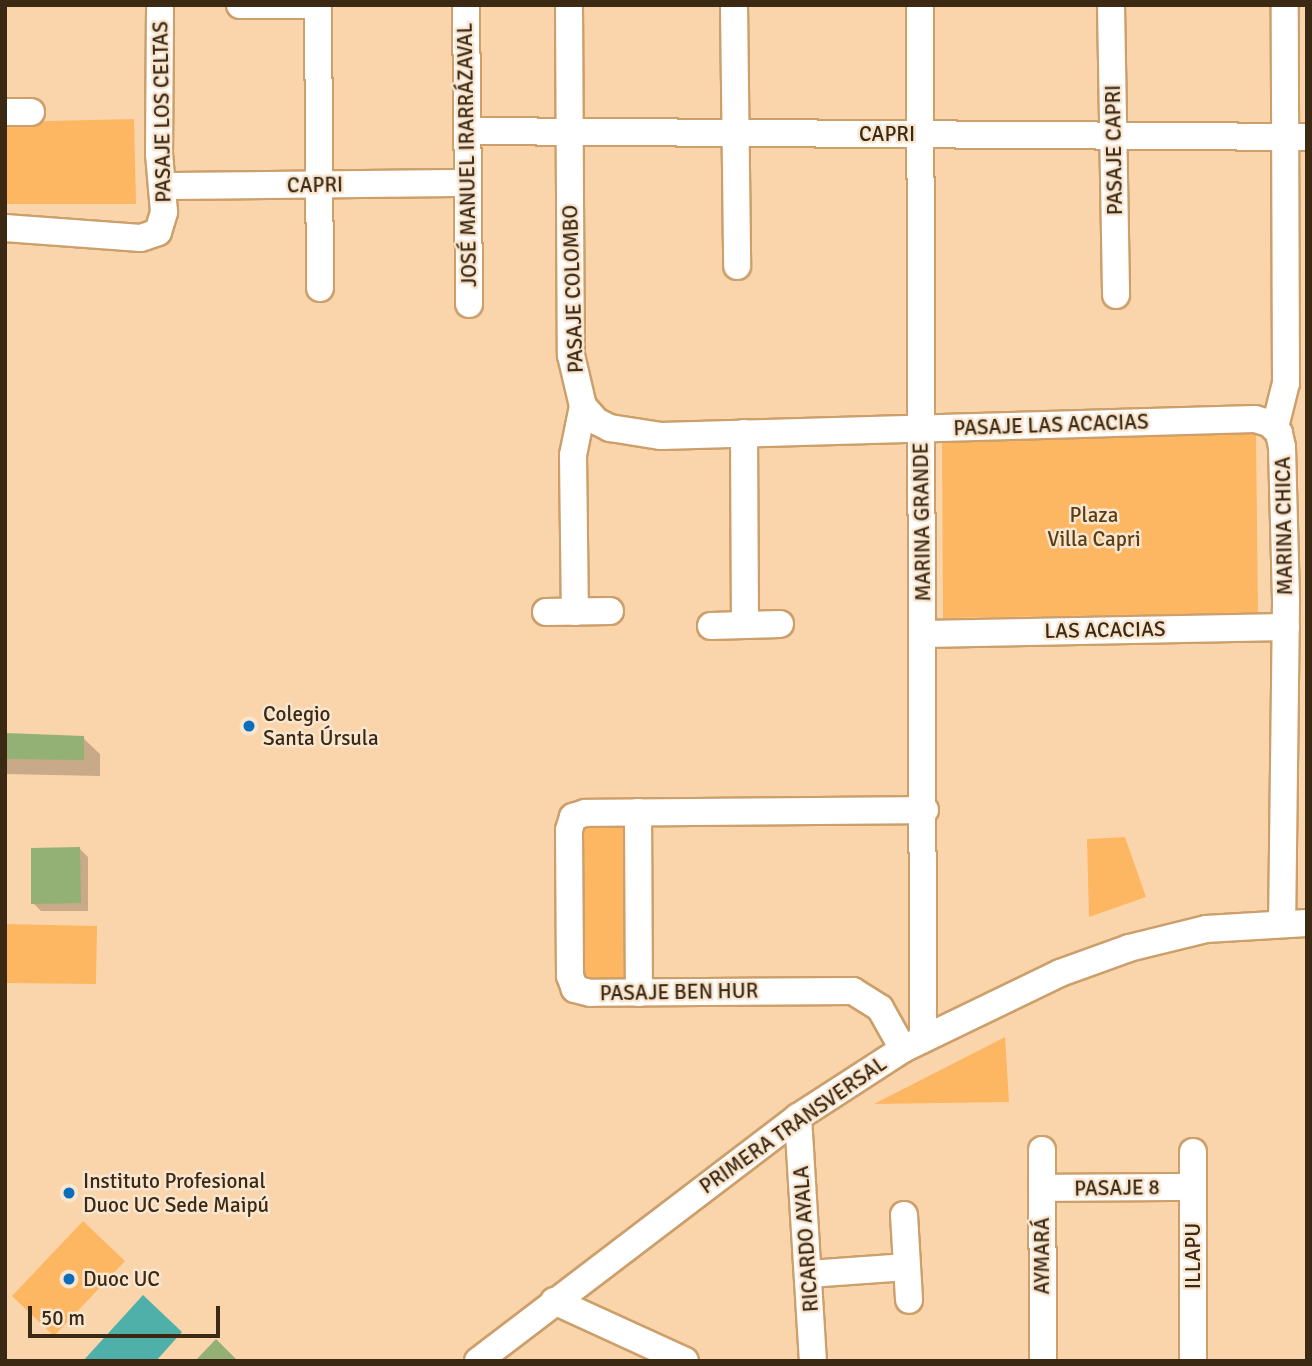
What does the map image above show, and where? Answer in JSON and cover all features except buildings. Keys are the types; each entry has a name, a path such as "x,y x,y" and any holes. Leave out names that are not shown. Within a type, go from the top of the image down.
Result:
{"street":[{"name":"PASAJE LOS CELTAS","path":"5,228 150,237 164,220 159,154 160,5"},
{"path":"240,5 318,5 320,288"},
{"name":"JOSÉ MANUEL IRARRÁZAVAL","path":"466,5 468,304"},
{"name":"PASAJE COLOMBO","path":"569,5 571,355 583,406 573,455 575,612"},
{"path":"733,5 737,266"},
{"name":"MARINA GRANDE","path":"913,1044 925,810 920,5"},
{"name":"PASAJE CAPRI","path":"1111,5 1116,295"},
{"name":"MARINA CHICA","path":"1285,5 1297,137 1286,383 1275,427 1282,447 1293,611 1295,923"},
{"name":"CAPRI","path":"467,131 1297,137"},
{"name":"CAPRI","path":"163,186 467,183"},
{"name":"PASAJE LAS ACACIAS","path":"583,406 596,421 626,432 744,433 1255,419 1275,427"},
{"path":"744,433 745,625"},
{"path":"546,612 610,611"},
{"name":"LAS ACACIAS","path":"924,634 1293,611"},
{"path":"711,626 780,624"},
{"name":"PASAJE BEN HUR","path":"913,1044 880,1008 853,991 582,993 570,976 570,823 578,814 925,810"},
{"path":"638,812 639,993"},
{"name":"PRIMERA TRANSVERSAL","path":"478,1361 798,1116 913,1044 1060,973 1129,948 1206,929 1295,923"},
{"name":"RICARDO AYALA","path":"798,1116 813,1361"},
{"name":"AYMARÁ","path":"1042,1150 1043,1361"},
{"name":"ILLAPU","path":"1193,1152 1193,1361"},
{"name":"PASAJE 8","path":"1042,1188 1193,1187"},
{"path":"904,1214 909,1300"},
{"path":"809,1274 907,1267"},
{"path":"554,1301 685,1361"}],"green space":[{"path":"134,119 136,204 5,204 5,122"},
{"name":"Plaza Villa Capri","path":"1256,433 1258,613 943,618 942,442"},
{"path":"580,820 626,820 633,829 626,985 583,986"},
{"path":"1125,837 1146,897 1089,917 1087,839"},
{"path":"5,924 97,926 96,984 5,983"},
{"path":"1005,1037 1009,1102 874,1104"},
{"name":"Duoc UC","path":"83,1221 125,1261 54,1336 12,1296"}],"water":[{"path":"143,1295 182,1332 156,1361 83,1361"}],"place":[{"name":"Colegio Santa Úrsula","path":"249,726"},
{"name":"Instituto Profesional Duoc UC Sede Maipú","path":"69,1193"},
{"name":"Duoc UC","path":"69,1279"}]}
